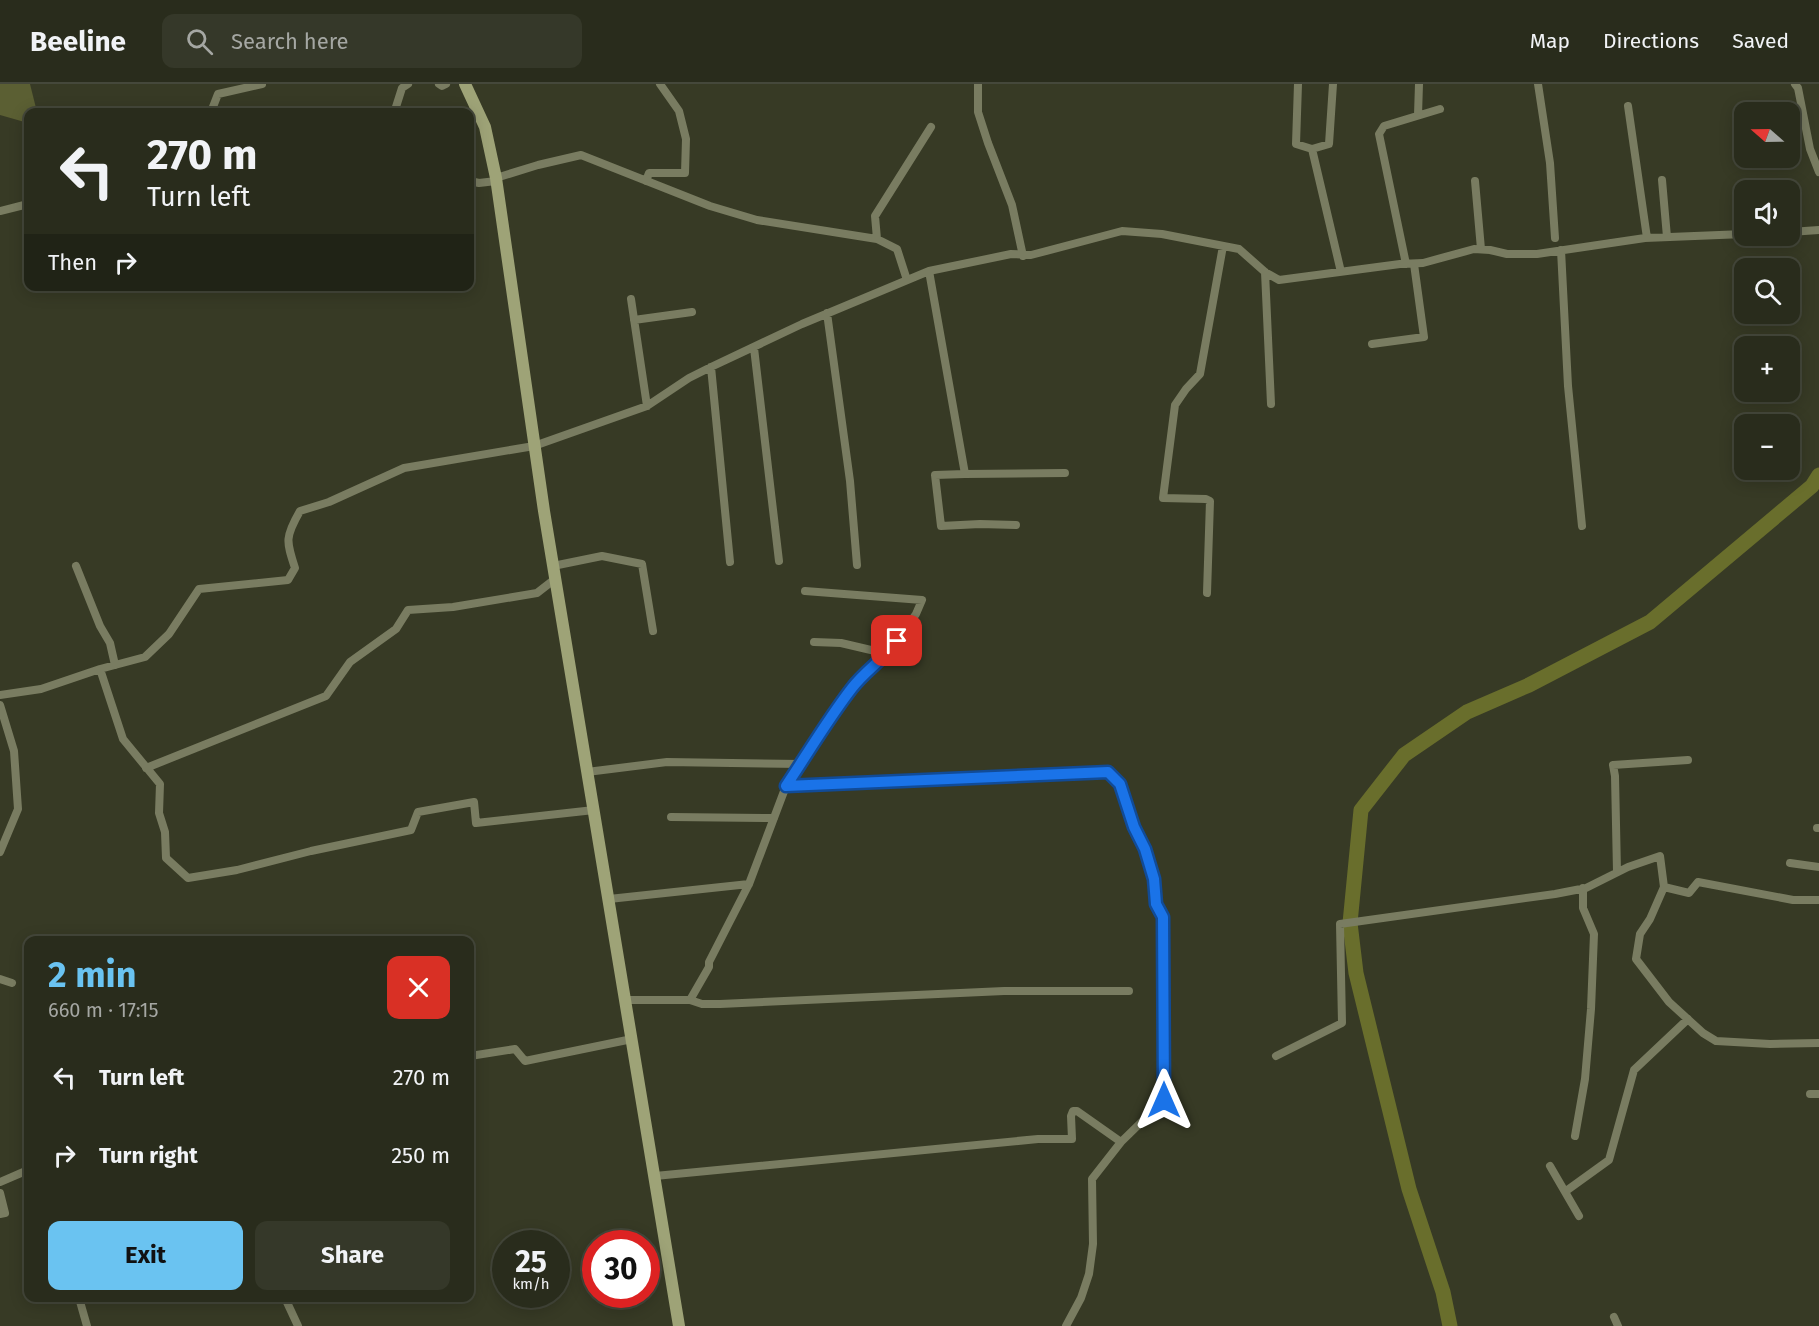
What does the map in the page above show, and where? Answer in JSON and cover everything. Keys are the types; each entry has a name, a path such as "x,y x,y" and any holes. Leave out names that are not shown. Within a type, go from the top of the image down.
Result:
{"main road":[{"path":"465,84 485,127 496,179 555,579 679,1326"}],"street":[{"path":"213,108 218,94 262,84"},
{"path":"396,108 402,88 408,84"},
{"path":"439,84 442,86 446,84"},
{"path":"646,181 649,173 685,173 687,139 679,111 660,84"},
{"path":"978,84 978,112 1012,205 1023,256"},
{"path":"1298,84 1296,144 1312,149 1329,144 1333,84"},
{"path":"1418,115 1419,84"},
{"path":"1538,84 1550,163 1555,238"},
{"path":"1795,84 1798,88 1810,149 1819,172"},
{"path":"1628,106 1647,238"},
{"path":"1372,344 1424,337 1410,264 1379,134 1384,126 1440,109"},
{"path":"877,239 875,216 931,127"},
{"path":"1312,149 1341,272"},
{"path":"474,182 496,179 538,165 581,155 710,206 757,220 877,239 897,249 907,280"},
{"path":"1662,180 1667,237"},
{"path":"1475,182 1481,249"},
{"path":"0,211 24,205"},
{"path":"1800,231 1819,230"},
{"path":"0,695 41,689 145,657 169,634 199,589 288,580 295,568 287,543 293,523 300,511 328,502 404,468 534,446 647,406 689,378 711,367 827,313 929,271 1011,254 1023,256 1122,231 1162,234 1239,249 1265,272 1279,280 1410,264 1474,249 1507,254 1537,254 1647,238 1734,234"},
{"path":"1207,593 1210,501 1163,498 1175,405 1200,374 1223,246"},
{"path":"1561,250 1568,386 1582,526"},
{"path":"929,271 965,474"},
{"path":"1265,272 1271,404"},
{"path":"631,299 647,406"},
{"path":"633,320 692,312"},
{"path":"827,313 850,481 857,565"},
{"path":"753,348 779,561"},
{"path":"711,367 730,562"},
{"path":"1016,525 941,526 935,475 1065,473"},
{"path":"553,566 602,556 642,564 653,631"},
{"path":"76,566 100,626 110,643 115,665"},
{"path":"146,768 326,696 350,662 396,629 408,610 453,607 537,593 555,579"},
{"path":"690,1000 709,967 709,962 749,884 786,786 854,686 888,654 916,614 922,600 806,591"},
{"path":"814,642 841,643 888,654"},
{"path":"100,669 123,739 160,784 159,813 165,832 166,858 188,878 237,870 411,830 418,812 474,802 476,824 594,810"},
{"path":"0,707 14,751 18,809 0,852"},
{"path":"1617,872 1613,765 1688,760"},
{"path":"587,772 667,762 801,764"},
{"path":"786,786 1108,772 1120,784 1134,827 1145,849 1154,879 1156,904 1163,917 1164,1100 1121,1142 1092,1179 1092,1244 1089,1274 1081,1298 1066,1326"},
{"path":"671,817 774,818"},
{"path":"1276,1056 1342,1023 1340,924 1555,894 1583,888 1659,856 1664,887 1650,919 1640,934 1636,959 1669,1002 1716,1041 1770,1044 1819,1043"},
{"path":"1790,863 1819,867"},
{"path":"1664,887 1689,893 1698,882 1793,900 1819,900"},
{"path":"609,899 749,884"},
{"path":"1575,1136 1585,1079 1594,934 1583,908 1583,888"},
{"path":"0,979 12,983"},
{"path":"624,1000 690,1000 702,1004 720,1004 1004,991 1129,991"},
{"path":"1566,1191 1609,1160 1634,1070 1688,1020"},
{"path":"474,1055 515,1049 525,1061 632,1039"},
{"path":"655,1176 1026,1140 1072,1138 1071,1116 1073,1111 1077,1111 1121,1142"},
{"path":"1550,1166 1580,1216"},
{"path":"0,1182 24,1172"},
{"path":"0,1193 5,1213 0,1214"},
{"path":"80,1302 87,1326"},
{"path":"287,1302 298,1326"},
{"path":"1614,1317 1618,1326"}],"green space":[{"path":"0,84 30,84 36,108 24,108 24,122 0,115"}],"waterway":[{"path":"1450,1326 1443,1292 1409,1189 1356,973 1350,923 1361,810 1404,755 1467,712 1529,685 1650,622 1812,486 1819,475"}],"route":[{"path":"897,641 888,654 854,686 786,786 1108,772 1120,784 1134,827 1141,838 1154,879 1156,904 1163,917 1164,1100"}]}
